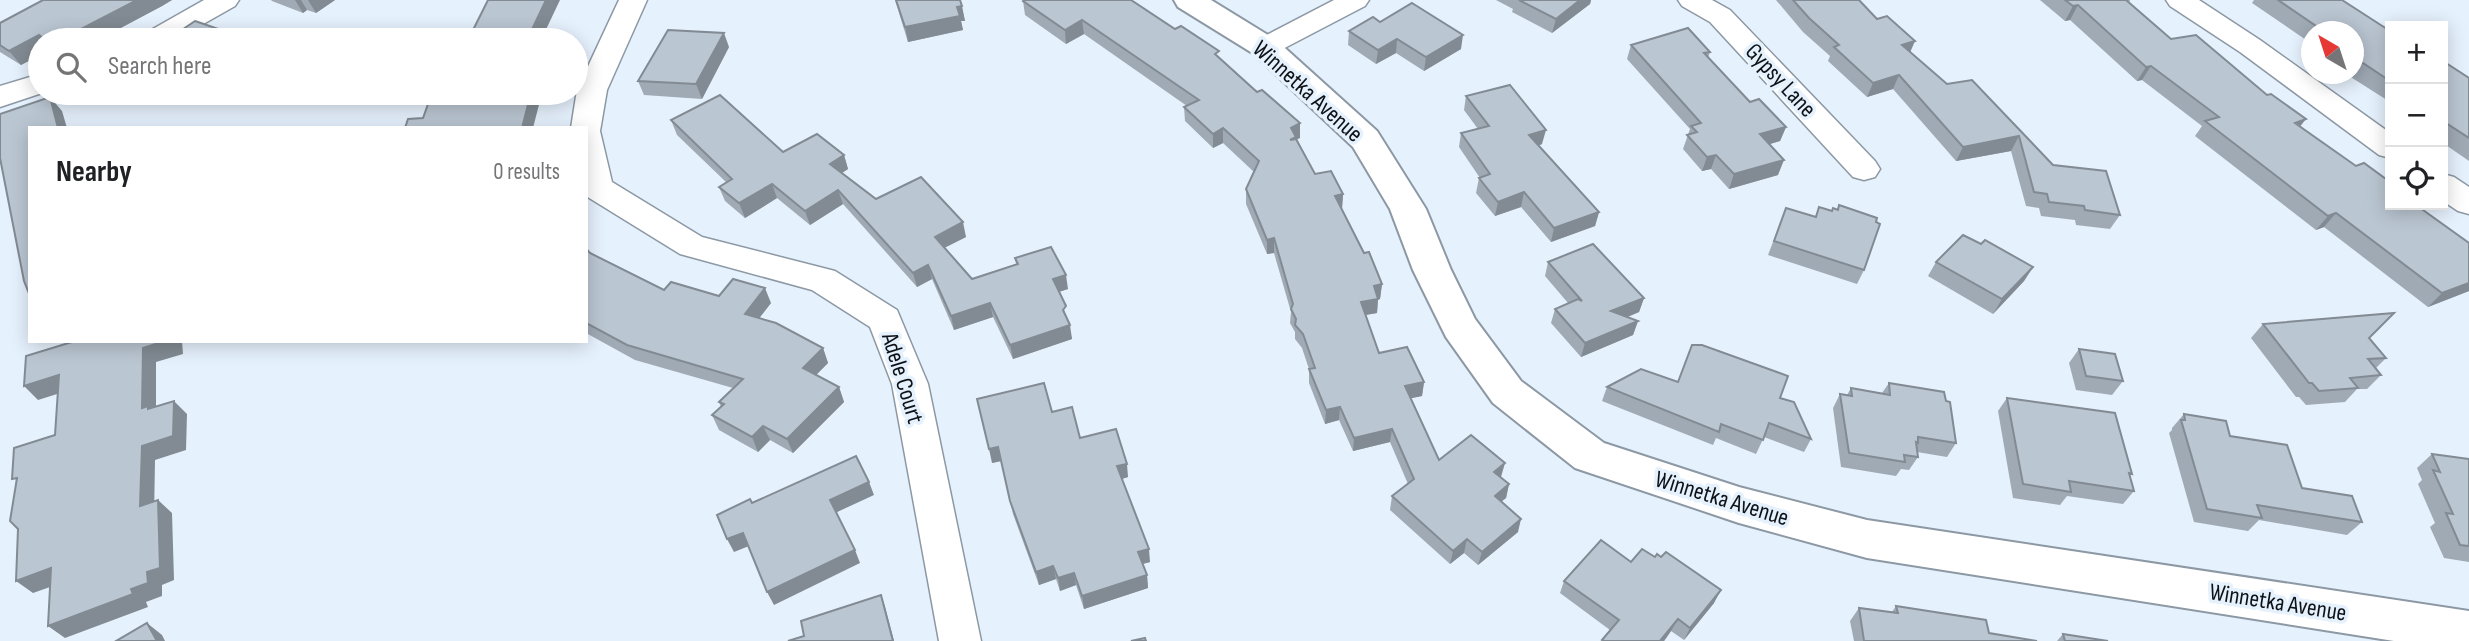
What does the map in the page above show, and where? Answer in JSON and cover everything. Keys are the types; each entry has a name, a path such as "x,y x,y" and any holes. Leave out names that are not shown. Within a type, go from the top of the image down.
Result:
{"main road":[{"name":"Winnetka Avenue","path":"1189,0 1265,47 1365,139 1408,209 1432,270 1460,327 1507,392 1590,456 1739,505 1867,539 2469,632"}],"street":[{"path":"175,28 225,0"},
{"path":"586,126 592,90 634,0"},
{"path":"1265,47 1355,0"},
{"name":"Gypsy Lane","path":"1692,0 1720,16 1864,169"},
{"path":"2180,0 2250,46 2389,147"},
{"path":"0,97 28,87"},
{"name":"Adele Court","path":"588,144 597,188 692,246 823,280 884,319 910,384 960,641"},
{"path":"2448,188 2469,203"}],"building":[{"path":"43,0 137,0 83,28 28,28 28,41 9,51 0,45 0,23"},
{"path":"488,0 546,0 533,28 474,28"},
{"path":"896,0 960,0 962,6 957,7 960,16 905,27"},
{"path":"1024,0 1131,0 1175,29 1181,26 1219,51 1215,54 1257,92 1262,90 1300,123 1291,128 1296,137 1290,140 1296,139 1315,174 1331,171 1343,194 1335,196 1364,253 1369,252 1382,284 1374,286 1378,299 1361,302 1379,353 1407,347 1424,382 1405,386 1439,460 1471,435 1505,463 1494,472 1509,484 1495,496 1521,519 1482,552 1467,539 1453,551 1392,496 1414,479 1392,429 1354,438 1340,407 1326,410 1309,369 1315,368 1303,334 1295,325 1296,319 1291,309 1293,304 1274,238 1267,240 1246,189 1259,161 1223,128 1213,134 1184,107 1199,100 1082,20 1065,30"},
{"path":"1519,0 1580,0 1556,19"},
{"path":"1793,0 1859,0 1877,19 1887,16 1915,41 1902,45 1947,84 1972,80 2053,165 2106,171 2120,215 2085,210 2084,206 2049,202 2047,194 2034,192 2019,136 1963,147 1899,75 1873,83 1834,47 1839,45"},
{"path":"2065,0 2126,0 2171,39 2196,35 2267,95 2271,94 2306,119 2295,123 2356,166 2364,163 2385,178 2385,210 2423,210 2469,243 2469,283 2442,293 2336,213 2328,216 2205,121 2219,117 2151,66 2146,67 2078,5 2073,6"},
{"path":"2278,0 2342,0 2385,28 2385,78 2364,64 2364,21 2309,21"},
{"path":"1412,3 1463,35 1426,57 1397,39 1378,50 1349,31 1373,17 1380,22"},
{"path":"195,21 215,28 185,28"},
{"path":"1688,28 1710,52 1704,53 1750,102 1759,99 1786,127 1760,134 1784,160 1734,174 1716,155 1707,157 1687,135 1697,132 1691,126 1701,123 1631,45"},
{"path":"668,30 724,33 696,84 638,81"},
{"path":"2448,64 2469,78 2469,138 2448,124"},
{"path":"1510,85 1546,130 1529,135 1599,212 1554,228 1524,192 1498,202 1479,178 1490,174 1461,133 1489,126 1466,96"},
{"path":"720,95 783,152 817,134 844,155 830,164 876,199 921,177 963,222 935,237 972,279 1018,264 1015,258 1051,247 1066,275 1053,279 1066,306 1063,310 1070,325 1010,345 990,303 951,316 928,265 913,273 838,190 805,211 772,184 739,203 719,187 732,179 671,120"},
{"path":"28,104 52,105 57,126 28,126 28,291 0,158 0,114"},
{"path":"428,105 528,105 523,126 406,126 408,119 423,118"},
{"path":"1839,205 1877,218 1876,222 1880,224 1864,270 1774,241 1786,208 1816,217 1819,207 1832,211 1833,208 1838,210"},
{"path":"1963,235 1981,244 1985,240 2033,267 2002,299 1936,262"},
{"path":"1593,244 1644,298 1611,311 1638,321 1585,343 1555,309 1578,299 1582,301 1548,262"},
{"path":"588,250 664,290 671,282 719,296 733,279 765,288 745,314 776,323 823,348 803,368 839,387 787,439 763,426 752,437 712,415 724,404 719,402 743,379 627,345 588,324"},
{"path":"2394,313 2369,338 2386,358 2368,359 2381,375 2350,378 2358,388 2319,391 2309,383 2263,324"},
{"path":"68,343 159,343 143,348 142,408 148,406 148,409 174,401 173,436 142,446 140,506 158,500 160,568 147,572 148,583 131,589 133,594 48,626 51,568 16,581 18,529 10,521 17,478 12,479 14,448 55,435 59,375 24,386 26,356"},
{"path":"1692,345 1702,345 1788,376 1780,398 1794,402 1811,439 1769,423 1763,440 1721,424 1719,432 1607,387 1641,369 1678,382"},
{"path":"2079,349 2115,354 2123,381 2086,376"},
{"path":"1044,383 1052,412 1072,407 1080,438 1116,429 1127,464 1117,466 1149,549 1138,552 1147,575 1082,596 1074,573 1058,578 1053,566 1036,572 1010,501 998,447 989,449 977,399"},
{"path":"1889,383 1944,392 1946,401 1950,402 1956,443 1918,437 1918,457 1904,455 1905,462 1849,453 1840,394 1852,396 1851,388 1890,395"},
{"path":"2007,398 2115,413 2134,491 2069,481 2071,492 2023,484"},
{"path":"2184,414 2226,421 2230,436 2287,445 2302,488 2352,496 2362,522 2257,505 2262,518 2207,509 2181,420 2185,420"},
{"path":"2432,454 2469,459 2469,546 2460,545 2446,513 2453,514 2433,470 2440,472"},
{"path":"856,456 869,482 830,500 855,550 767,592 743,533 727,539 717,515 750,499 752,503"},
{"path":"1601,540 1631,562 1642,549 1655,557 1657,554 1661,557 1666,552 1721,590 1690,628 1678,619 1660,641 1604,641 1602,640 1619,620 1564,581"},
{"path":"881,595 893,641 788,641 804,636 801,621"},
{"path":"1896,606 1986,620 1989,633 2037,641 1864,641 1859,608 1898,613"},
{"path":"147,623 157,641 116,641"},
{"path":"2063,634 2108,641 2065,641"}]}
